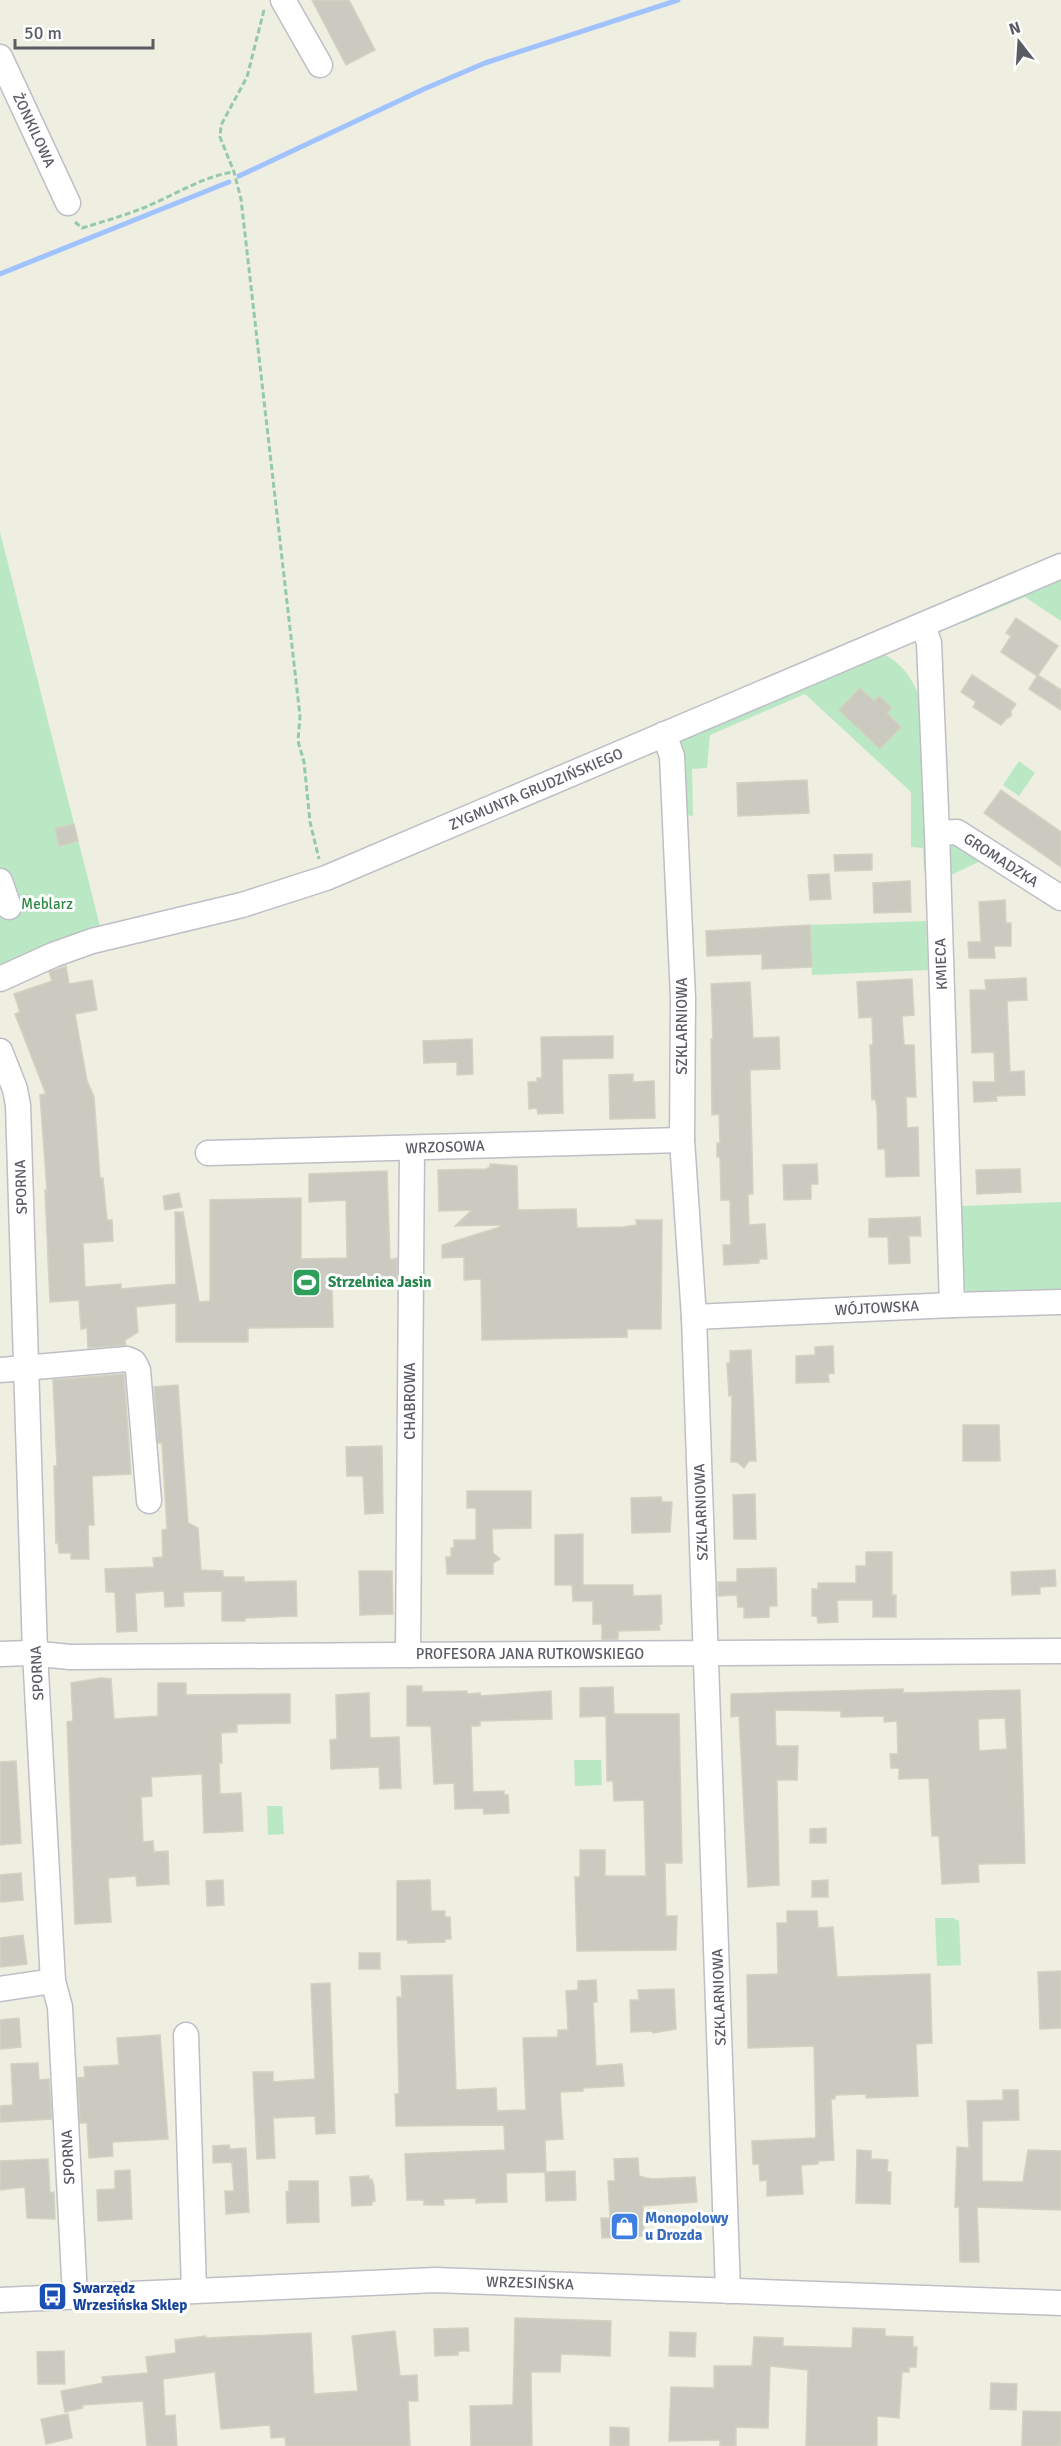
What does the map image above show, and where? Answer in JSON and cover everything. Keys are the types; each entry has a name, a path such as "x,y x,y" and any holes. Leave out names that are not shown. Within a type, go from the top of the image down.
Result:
{"street":[{"path":"283,0 320,64"},
{"name":"ŻONKILOWA","path":"0,57 68,203"},
{"name":"ZYGMUNTA GRUDZIŃSKIEGO","path":"0,979 53,955 92,941 242,905 326,878 1061,566"},
{"name":"KMIECA","path":"923,625 929,643 952,1305"},
{"name":"SZKLARNIOWA","path":"664,734 672,756 683,998 682,1140 694,1317 728,2291"},
{"name":"GROMADZKA","path":"937,834 957,832 1061,898"},
{"path":"0,881 9,907"},
{"name":"SPORNA","path":"0,1051 14,1084 18,1105 35,1653 53,1981 60,2007 75,2296"},
{"name":"WRZOSOWA","path":"208,1153 682,1140"},
{"name":"CHABROWA","path":"408,1655 412,1148"},
{"name":"WÓJTOWSKA","path":"694,1317 1061,1302"},
{"path":"0,1370 127,1359 134,1362 138,1371 149,1501"},
{"name":"PROFESORA JANA RUTKOWSKIEGO","path":"0,1654 35,1653 62,1657 1061,1651"},
{"path":"0,1989 53,1981"},
{"path":"186,2035 194,2290"},
{"name":"WRZESIŃSKA","path":"0,2300 435,2280 1061,2303"}],"path":[{"path":"266,0 247,77 221,125 220,137 234,172 241,199 300,716 298,741 304,762 310,822 326,878"},
{"path":"68,203 76,224 82,228 142,208 214,177 234,172"}],"green space":[{"name":"Meblarz","path":"0,532 102,934 0,972"},
{"path":"1061,564 1061,621 1025,597 963,623 966,606"},
{"path":"878,651 905,670 920,699 931,870 924,871 923,848 911,847 911,792 805,694 710,735 707,768 692,769 693,816 686,815 679,736"},
{"path":"1019,761 1035,773 1019,796 1003,785"},
{"path":"943,817 985,859 949,876"},
{"path":"926,921 928,970 812,975 810,925"},
{"path":"1061,1202 1061,1292 968,1293 961,1283 960,1262 963,1245 959,1209 961,1206"},
{"path":"574,1760 601,1760 602,1785 575,1786"},
{"path":"267,1806 282,1806 284,1834 268,1835"},
{"path":"935,1918 953,1918 959,1921 961,1965 937,1966"}],"building":[{"path":"312,0 349,0 375,50 346,65"},
{"path":"1016,618 1058,646 1038,675 1061,690 1061,710 1029,689 1037,676 1001,652 1011,636 1006,633"},
{"path":"972,675 1016,704 1011,711 1011,716 1001,725 973,707 976,702 961,692"},
{"path":"860,688 874,701 879,696 892,708 887,713 901,727 880,749 839,710"},
{"path":"807,780 809,813 738,816 737,783"},
{"path":"1001,790 1061,832 1061,867 984,813"},
{"path":"74,824 78,841 59,846 55,828"},
{"path":"872,854 872,870 835,871 834,855"},
{"path":"829,874 831,899 810,900 808,875"},
{"path":"910,881 911,912 874,913 873,883"},
{"path":"1005,900 1006,923 1011,923 1011,946 994,946 995,958 969,958 968,942 981,942 979,902"},
{"path":"810,925 812,967 762,969 762,954 707,956 706,931"},
{"path":"66,966 69,984 92,980 97,1010 75,1014 87,1081 94,1097 100,1178 103,1178 107,1220 112,1220 113,1241 83,1243 85,1287 121,1284 121,1289 176,1284 175,1212 183,1212 199,1302 210,1301 210,1200 301,1198 301,1259 347,1258 346,1200 309,1202 309,1174 387,1171 390,1260 397,1258 397,1283 332,1284 333,1327 248,1328 248,1342 176,1342 176,1303 136,1307 138,1332 125,1340 126,1345 88,1348 87,1328 81,1329 79,1300 50,1302 45,1190 47,1190 40,1095 46,1094 15,1014 20,1012 14,994 52,981 49,972"},
{"path":"1026,978 1027,1000 1007,1001 1010,1072 1024,1071 1025,1095 996,1096 997,1101 974,1102 973,1082 995,1082 994,1052 972,1053 970,990 986,990 985,980"},
{"path":"912,979 914,1015 902,1016 904,1045 914,1045 916,1097 906,1097 907,1128 918,1127 919,1176 886,1177 885,1149 878,1149 877,1107 875,1099 872,1100 870,1045 873,1045 872,1017 859,1018 857,982"},
{"path":"750,982 753,1038 779,1037 780,1069 750,1070 753,1194 748,1194 749,1225 765,1224 767,1259 759,1259 759,1263 724,1265 723,1245 731,1245 730,1200 721,1200 720,1157 717,1157 717,1143 720,1143 719,1114 712,1115 711,984"},
{"path":"613,1036 613,1058 562,1059 563,1113 538,1114 537,1108 529,1109 528,1082 537,1082 537,1078 542,1078 541,1037"},
{"path":"472,1039 473,1074 457,1075 457,1062 424,1063 423,1041"},
{"path":"633,1074 633,1082 654,1081 655,1118 610,1119 609,1075"},
{"path":"490,1164 517,1166 518,1210 576,1209 577,1228 623,1227 637,1225 636,1220 662,1220 661,1329 627,1329 627,1337 482,1340 481,1279 464,1280 464,1257 442,1258 442,1245 500,1227 500,1225 455,1226 472,1210 439,1211 438,1170 486,1169 490,1167"},
{"path":"817,1164 818,1184 811,1184 811,1199 784,1200 783,1165"},
{"path":"1020,1169 1021,1192 977,1194 976,1170"},
{"path":"179,1193 182,1207 165,1210 163,1196"},
{"path":"920,1217 921,1236 909,1236 910,1263 889,1264 888,1237 869,1237 869,1219"},
{"path":"833,1346 834,1373 828,1374 829,1382 796,1383 796,1356 815,1355 815,1347"},
{"path":"751,1350 756,1461 749,1461 744,1468 737,1462 731,1462 732,1395 729,1396 727,1363 730,1363 730,1351"},
{"path":"124,1374 131,1474 92,1476 94,1525 88,1525 89,1559 71,1559 71,1553 59,1553 58,1543 56,1543 54,1466 57,1466 53,1380"},
{"path":"178,1385 188,1523 198,1528 201,1570 223,1571 223,1577 244,1577 244,1582 296,1581 297,1616 222,1621 222,1591 183,1592 184,1606 165,1607 164,1591 135,1593 137,1631 117,1632 115,1592 106,1592 105,1569 154,1567 153,1558 163,1557 162,1530 167,1529 162,1443 158,1443 154,1387"},
{"path":"963,1425 999,1425 1000,1461 963,1461"},
{"path":"382,1446 383,1513 365,1514 363,1476 347,1476 346,1447"},
{"path":"467,1491 531,1491 531,1528 492,1529 493,1553 500,1559 493,1563 493,1574 447,1574 446,1557 451,1557 454,1540 476,1540 476,1508 467,1508"},
{"path":"755,1494 756,1539 734,1539 733,1495"},
{"path":"661,1497 662,1502 672,1502 670,1532 632,1533 631,1498"},
{"path":"583,1534 583,1585 633,1585 633,1596 661,1595 662,1624 659,1624 660,1630 618,1631 618,1639 602,1640 602,1624 593,1624 593,1601 573,1601 572,1585 555,1585 555,1535"},
{"path":"866,1552 892,1552 892,1595 896,1595 896,1617 873,1617 873,1600 837,1600 838,1622 818,1623 817,1616 812,1616 812,1589 818,1589 818,1583 856,1583 856,1566 866,1566"},
{"path":"776,1568 777,1606 769,1606 769,1617 744,1618 744,1607 738,1607 737,1595 718,1596 718,1582 737,1582 737,1569"},
{"path":"1055,1570 1056,1586 1040,1587 1040,1594 1012,1595 1011,1572"},
{"path":"359,1571 392,1571 393,1614 360,1615"},
{"path":"101,1678 111,1679 114,1719 158,1716 158,1683 186,1683 186,1695 290,1694 290,1723 237,1724 237,1732 221,1733 220,1794 241,1793 243,1831 204,1833 202,1774 151,1777 152,1796 141,1797 143,1842 153,1841 154,1852 168,1851 169,1884 137,1886 136,1876 108,1878 111,1922 75,1924 67,1722 73,1721 71,1683"},
{"path":"407,1686 422,1686 422,1692 467,1691 467,1694 480,1693 480,1696 551,1691 552,1719 480,1721 480,1726 471,1726 473,1792 504,1791 504,1795 508,1795 509,1813 484,1814 483,1808 455,1809 454,1783 434,1784 431,1726 407,1726"},
{"path":"613,1687 614,1714 679,1714 682,1863 665,1863 666,1916 677,1916 676,1950 577,1951 575,1877 580,1877 580,1850 605,1850 605,1876 646,1876 644,1800 614,1801 613,1781 607,1781 606,1716 580,1717 580,1688"},
{"path":"903,1689 903,1693 1020,1690 1025,1863 978,1864 979,1882 942,1884 939,1836 932,1836 929,1778 899,1779 899,1768 891,1768 890,1754 898,1754 897,1721 884,1722 884,1716 841,1717 841,1711 775,1710 776,1746 798,1746 797,1780 777,1780 779,1885 748,1887 739,1716 731,1717 731,1694","holes":["1005,1718 1007,1749 979,1751 978,1719"]},
{"path":"369,1693 370,1738 399,1737 401,1788 380,1789 379,1767 331,1769 330,1740 337,1739 336,1695"},
{"path":"16,1761 21,1843 0,1845 0,1762"},
{"path":"826,1828 826,1843 810,1843 810,1829"},
{"path":"21,1873 23,1900 0,1902 0,1875"},
{"path":"223,1880 224,1905 207,1906 206,1881"},
{"path":"430,1880 431,1911 445,1911 445,1917 450,1917 451,1939 445,1939 445,1942 408,1943 408,1940 397,1940 397,1881"},
{"path":"828,1880 828,1897 812,1897 812,1881"},
{"path":"787,1911 817,1911 818,1928 833,1927 837,1977 930,1974 932,2043 916,2044 918,2096 866,2098 866,2094 835,2095 835,2099 831,2099 834,2160 801,2165 803,2194 767,2196 767,2180 760,2181 759,2164 753,2164 752,2141 816,2138 814,2046 748,2048 747,1975 778,1974 777,1923 787,1923"},
{"path":"23,1935 27,1964 0,1967 0,1938"},
{"path":"359,1953 380,1953 380,1969 359,1969"},
{"path":"1061,1971 1061,2028 1040,2029 1038,1972"},
{"path":"452,1975 456,2090 496,2088 497,2111 526,2110 523,2038 558,2037 558,2030 568,2030 566,1991 578,1990 578,1981 596,1980 597,2002 593,2002 596,2066 622,2064 624,2086 583,2088 583,2091 560,2092 563,2139 545,2140 546,2172 506,2173 507,2202 476,2203 476,2198 443,2199 444,2205 424,2205 424,2200 407,2200 405,2154 505,2150 504,2125 396,2126 395,2094 399,2094 397,1997 402,1997 401,1976"},
{"path":"330,1983 335,2133 316,2134 315,2116 273,2118 275,2158 257,2159 253,2072 273,2072 273,2082 315,2079 311,1984"},
{"path":"674,1989 676,2029 653,2033 652,2031 631,2032 630,2000 639,2000 638,1990"},
{"path":"19,2018 21,2047 0,2049 0,2020"},
{"path":"160,2035 168,2139 112,2142 113,2156 89,2158 87,2123 80,2123 78,2078 85,2077 84,2067 119,2065 117,2038"},
{"path":"38,2063 39,2080 49,2079 52,2119 0,2122 0,2106 13,2105 11,2064"},
{"path":"1003,2090 1018,2090 1019,2120 982,2121 982,2181 1023,2182 1028,2150 1061,2151 1061,2210 977,2207 979,2262 960,2262 959,2207 955,2207 957,2147 969,2148 967,2101 1003,2100"},
{"path":"229,2145 230,2149 246,2148 249,2212 226,2214 225,2191 234,2191 232,2162 213,2163 213,2146"},
{"path":"857,2150 871,2151 871,2159 888,2160 887,2172 891,2172 890,2204 856,2203"},
{"path":"638,2158 639,2176 651,2179 695,2177 697,2202 643,2206 644,2236 602,2238 601,2218 610,2218 608,2181 615,2181 614,2159"},
{"path":"48,2159 50,2193 54,2192 55,2219 27,2218 25,2187 0,2190 0,2161"},
{"path":"130,2170 132,2219 98,2221 97,2190 115,2189 115,2171"},
{"path":"575,2171 576,2200 546,2201 545,2172"},
{"path":"369,2176 374,2187 375,2201 372,2205 352,2206 350,2177"},
{"path":"289,2181 318,2181 319,2222 287,2223 286,2192 289,2191"},
{"path":"515,2318 611,2321 610,2356 561,2354 560,2372 531,2372 532,2446 471,2446 470,2406 513,2405"},
{"path":"468,2328 469,2351 458,2351 458,2355 435,2356 434,2329"},
{"path":"853,2328 885,2329 885,2336 913,2337 913,2347 917,2347 916,2367 909,2367 909,2372 902,2372 899,2418 877,2416 877,2446 806,2446 808,2370 770,2366 768,2428 736,2427 736,2446 720,2446 720,2440 669,2441 671,2387 714,2388 714,2366 752,2366 754,2337 783,2338 783,2346 852,2348"},
{"path":"395,2331 400,2376 417,2375 418,2401 408,2401 410,2446 286,2446 285,2437 271,2438 270,2425 221,2429 215,2372 163,2379 165,2416 175,2415 177,2446 147,2446 143,2401 82,2405 83,2408 65,2412 61,2391 103,2383 102,2377 148,2373 146,2357 176,2353 175,2340 206,2336 206,2338 311,2333 314,2394 358,2391 352,2336"},
{"path":"670,2332 696,2333 695,2357 669,2356"},
{"path":"64,2351 65,2384 38,2384 37,2352"},
{"path":"991,2383 1017,2384 1016,2410 990,2409"},
{"path":"1023,2411 1061,2412 1061,2446 1022,2446"},
{"path":"68,2414 72,2438 46,2444 41,2419"},
{"path":"610,2427 629,2428 629,2446 610,2446"}],"waterway":[{"path":"239,176 424,89 485,63 678,0"},
{"path":"0,274 229,182"}],"place":[{"name":"Strzelnica Jasin","path":"307,1282"},
{"name":"Monopolowy u Drozda","path":"624,2227"},
{"name":"Swarzędz Wrzesińska Sklep","path":"52,2297"}]}
